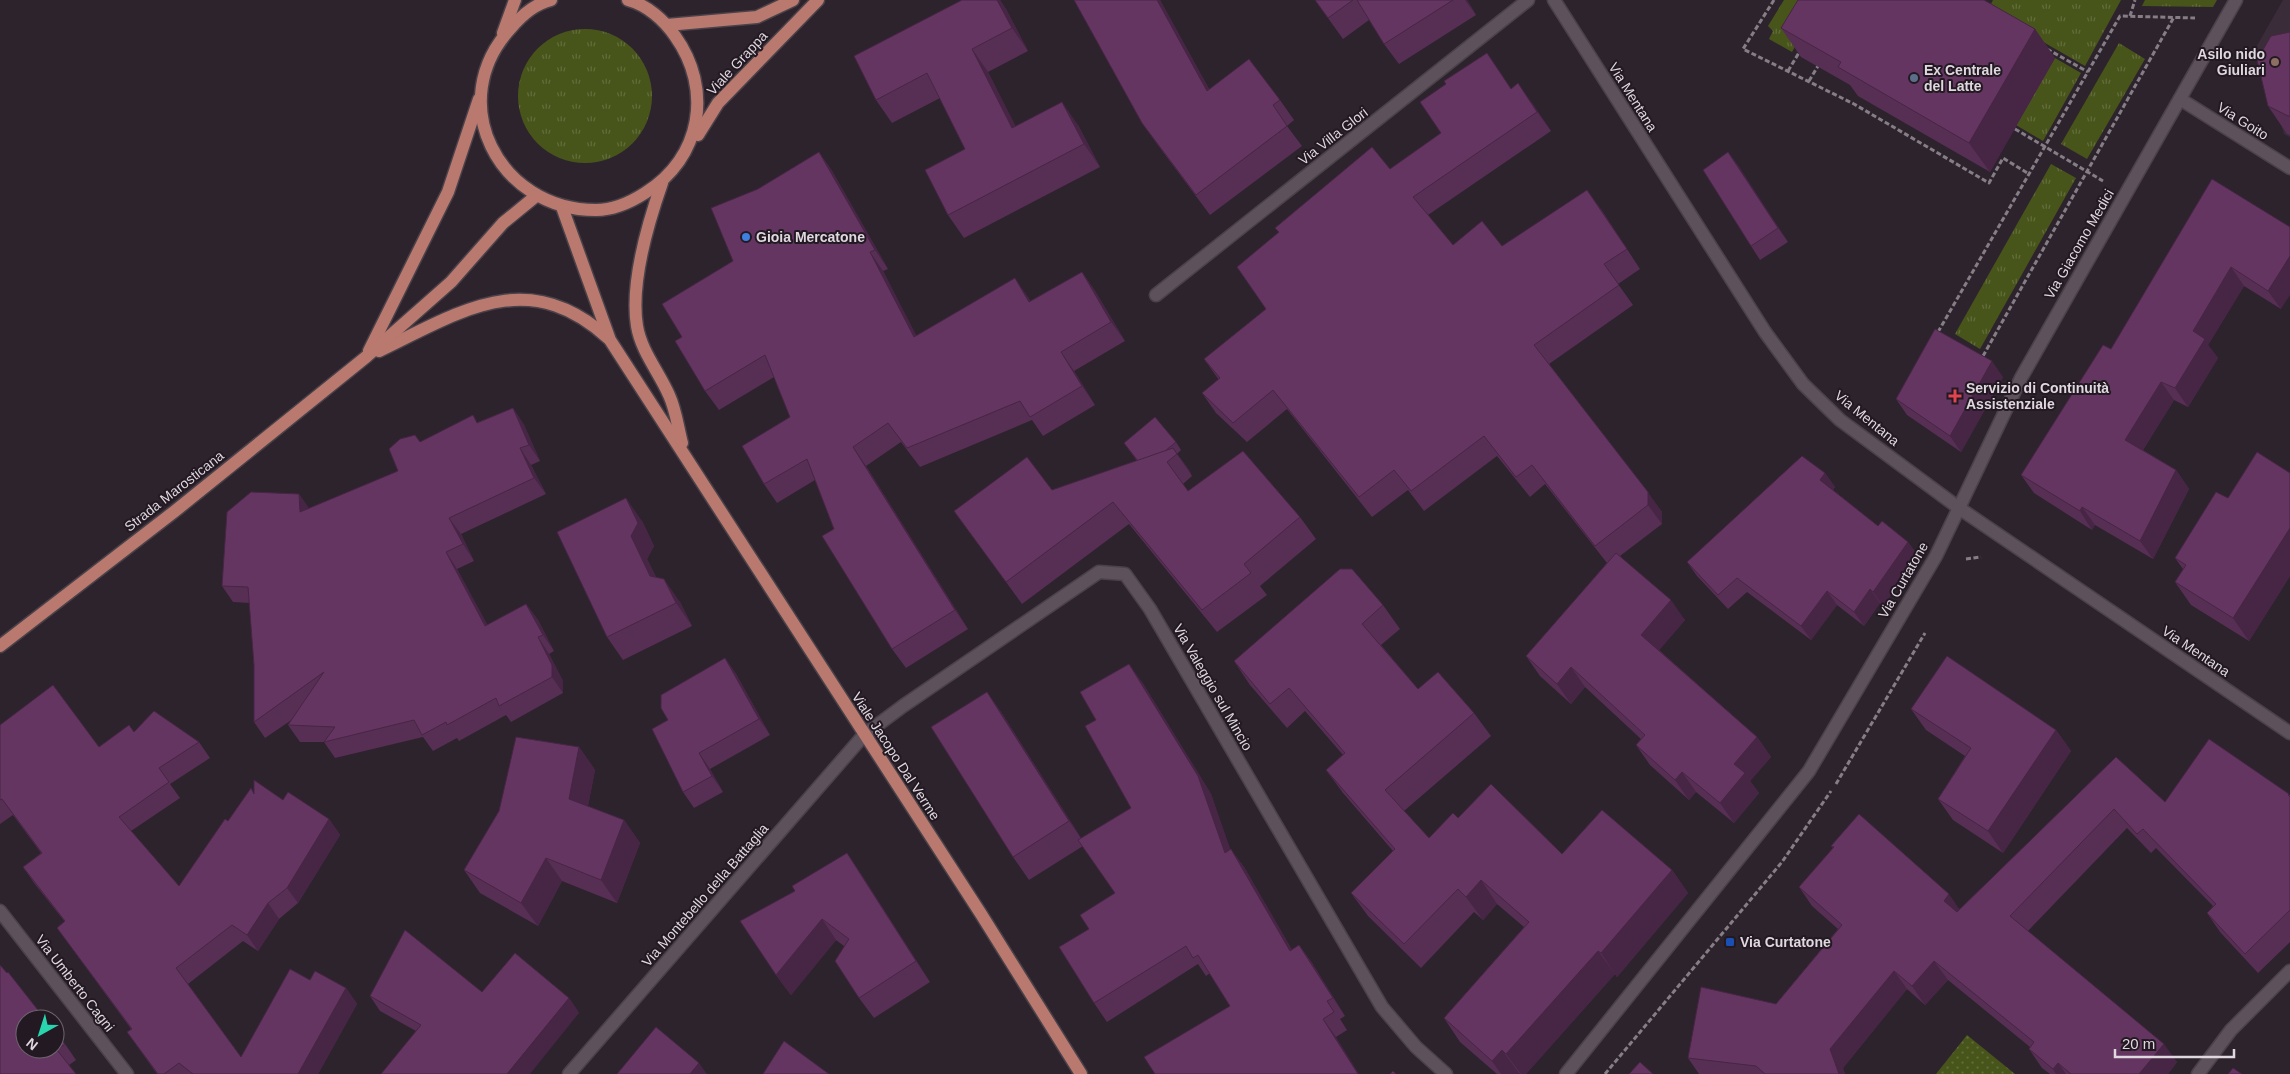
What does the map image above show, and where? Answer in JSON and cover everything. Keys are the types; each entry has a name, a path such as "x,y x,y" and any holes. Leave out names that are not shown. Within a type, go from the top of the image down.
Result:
{"main road":[{"path":"515,0 500,39 487,64 481,92 483,123 493,152 512,177 536,196 562,206 597,210 632,202 662,183 685,154 697,121 698,87 687,53 667,25 651,12 631,1"},
{"path":"500,39 520,17 551,0"},
{"name":"Viale Grappa","path":"667,25 757,17 793,0"},
{"name":"Viale Grappa","path":"685,154 718,103 818,0"},
{"name":"Strada Marosticana","path":"366,358 448,192 481,92"},
{"name":"Viale Jacopo Dal Verme","path":"662,183 647,226 636,293 637,326 645,351 670,396 686,455"},
{"name":"Strada Marosticana","path":"0,646 174,511 366,358 451,282 503,223 536,196"},
{"name":"Viale Jacopo Dal Verme","path":"562,206 610,340 981,914 1081,1074"},
{"name":"Strada Marosticana","path":"366,358 468,308 506,300 540,302 562,309 592,324 610,340"}],"street":[{"name":"Via Villa Glori","path":"1156,295 1528,0"},
{"name":"Via Mentana","path":"1554,0 1765,332 1803,384 1840,420 1959,508 2290,733"},
{"name":"Via Giacomo Medici","path":"1959,508 2021,378 2236,0"},
{"name":"Via Goito","path":"2180,99 2290,168"},
{"name":"Via Curtatone","path":"1566,1074 1809,771 1936,556 1959,508"},
{"name":"Via Valeggio sul Mincio","path":"864,735 902,706 1099,572 1126,574 1150,609 1382,1007 1416,1047 1446,1074"},
{"name":"Via Montebello della Battaglia","path":"568,1074 864,735"},
{"name":"Via Umberto Cagni","path":"0,911 127,1074"},
{"path":"2198,1074 2231,1030 2290,971"}],"path":[{"path":"1774,0 1743,49 1854,104 1989,183 2003,158 2029,174"},
{"path":"2130,16 2135,0"},
{"path":"1938,332 2120,16 2226,18"},
{"path":"1983,356 2174,17"},
{"path":"2039,45 2088,72"},
{"path":"1788,71 1802,47"},
{"path":"1809,81 1818,66"},
{"path":"2015,129 2125,194"}],"shaded area":[{"name":"Asilo nido Giuliari","path":"2283,0 2290,0 2290,137 2284,134 2266,72 2254,51"}],"green space":[{"path":"1784,0 1821,0 1792,52 1769,39 1773,31 1768,26"},
{"path":"1993,0 2121,0 2085,66 1988,10"},
{"path":"2145,0 2217,0 2213,7 2142,6"},
{"path":"585,29 610,34 632,49 647,71 652,96 647,121 632,143 610,158 585,163 560,158 538,143 523,121 518,96 523,71 538,49 560,34"},
{"path":"2119,43 2145,59 2087,159 2061,144"},
{"path":"2055,58 2081,73 2043,141 2016,125"},
{"path":"2051,164 2076,178 1980,349 1955,334"},
{"path":"1967,1035 2015,1074 1936,1074"}],"building":[{"path":"962,0 997,0 1012,28 972,49 1012,128 1062,102 1084,144 948,215 925,170 965,149 927,73 876,100 854,56"},
{"path":"1074,0 1157,0 1207,91 1249,59 1280,100 1273,105 1287,126 1196,195 1142,123"},
{"path":"1315,0 1353,0 1328,18"},
{"path":"1357,0 1453,0 1384,44"},
{"path":"1798,0 1984,0 2035,29 1969,143 1838,67 1841,62 1781,28"},
{"name":"Asilo nido Giuliari","path":"2290,32 2290,116 2288,116 2268,106 2257,60 2271,36"},
{"path":"1487,53 1511,89 1518,83 1537,112 1413,197 1453,245 1482,221 1502,246 1587,190 1627,249 1604,264 1619,285 1534,345 1648,492 1648,505 1595,546 1532,465 1516,477 1484,436 1411,491 1394,470 1359,497 1273,390 1233,423 1202,393 1220,378 1204,359 1266,309 1237,267 1279,232 1275,228 1372,147 1390,169 1441,133 1420,102 1446,84 1444,81"},
{"path":"819,152 875,250 870,252 914,337 1015,278 1029,302 1082,272 1111,322 1061,352 1082,386 1030,417 1020,401 907,448 888,423 853,447 955,610 892,649 822,536 834,529 807,459 764,484 742,446 790,417 765,355 705,391 675,341 682,337 662,304 733,261 711,208 758,189"},
{"path":"1728,152 1778,228 1751,246 1703,170"},
{"path":"2212,179 2290,227 2290,256 2268,291 2231,267 2193,331 2205,339 2175,388 2161,382 2125,440 2176,470 2140,541 2082,507 2080,511 2021,475 2103,345 2111,349"},
{"name":"Servizio di Continuità Assistenziale","path":"1935,329 1992,361 1950,436 1896,399"},
{"path":"513,408 529,445 520,448 534,478 449,518 463,544 446,552 485,626 526,604 543,635 538,637 552,665 552,677 499,706 496,698 447,725 446,722 422,735 414,720 324,742 335,727 288,725 324,672 254,722 254,665 248,587 222,586 227,512 251,492 299,494 300,512 398,471 389,449 400,439 415,435 420,442 473,415 477,423"},
{"path":"1155,417 1176,442 1165,451 1138,461 1124,443"},
{"path":"1173,448 1177,454 1167,462 1188,491 1243,451 1300,517 1244,564 1251,573 1202,610 1113,502 1006,582 954,511 1027,457 1052,490"},
{"path":"2257,452 2290,473 2290,528 2233,618 2175,582 2186,565 2175,558 2216,492 2228,498"},
{"path":"1802,456 1825,473 1820,480 1878,526 1882,521 1908,542 1873,592 1870,589 1854,612 1827,591 1801,626 1737,578 1718,595 1687,562"},
{"path":"626,498 638,523 631,536 650,576 664,579 676,603 607,637 557,532"},
{"path":"1616,553 1671,600 1641,635 1757,737 1734,764 1745,773 1720,803 1682,772 1675,780 1636,745 1645,735 1571,667 1557,684 1526,656"},
{"path":"1340,569 1352,569 1383,605 1362,624 1418,689 1438,672 1474,713 1385,790 1429,838 1453,813 1458,818 1491,784 1562,854 1602,810 1672,870 1601,953 1598,951 1506,1054 1502,1050 1492,1061 1444,1018 1529,922 1481,880 1466,897 1458,889 1404,944 1351,893 1395,849 1326,770 1345,753 1289,688 1270,704 1234,661"},
{"path":"1947,656 2056,730 1988,831 1938,799 1971,748 1911,709"},
{"path":"725,658 759,719 699,753 712,776 683,792 652,729 668,720 661,708 661,695"},
{"path":"1129,664 1198,776 1225,853 1231,849 1290,951 1299,945 1333,998 1327,1001 1334,1012 1323,1019 1358,1074 1155,1074 1144,1057 1230,1006 1198,955 1193,958 1186,946 1094,1003 1059,947 1089,929 1080,915 1115,893 1078,840 1131,808 1085,726 1096,720 1080,692"},
{"path":"53,685 99,747 129,725 134,732 154,711 199,742 159,768 169,782 119,817 179,886 225,819 228,821 251,788 254,794 254,780 283,800 288,792 329,819 287,888 268,903 247,935 232,925 176,968 241,1057 290,969 310,980 315,971 346,988 298,1074 193,1074 179,1063 164,1074 158,1074 127,1032 132,1029 57,928 65,921 23,867 42,853 2,799 0,800 0,725"},
{"path":"987,692 1069,821 1013,857 931,727"},
{"path":"516,737 579,747 569,799 624,820 601,880 546,858 521,903 464,870 499,811"},
{"path":"2209,739 2289,794 2290,797 2290,910 2245,954 2207,913 2216,904 2143,829 2137,834 2114,809 2010,916 2164,1044 2139,1074 2071,1074 2058,1063 2053,1069 2029,1049 2034,1042 1934,961 1912,986 1894,971 1830,1049 1839,1074 1765,1074 1756,1066 1688,1058 1701,987 1776,1004 1842,925 1799,887 1834,847 1831,846 1859,814 1949,894 1944,901 1957,912 2116,757 2165,802"},
{"path":"847,853 916,961 859,998 835,961 849,939 822,919 776,975 740,921 795,891 792,886"},
{"path":"405,930 482,992 515,953 569,998 507,1074 381,1074 421,1025 370,996"},
{"path":"0,965 8,972 37,1009 15,1009 15,1059 64,1059 76,1074 0,1074"},
{"path":"656,1027 699,1063 690,1074 617,1074"},
{"path":"784,1041 829,1074 763,1074"},
{"path":"1640,1062 1653,1074 1629,1074"},
{"path":"2233,1068 2242,1074 2228,1074"}],"place":[{"name":"Asilo nido Giuliari","path":"2275,62"},
{"name":"Ex Centrale del Latte","path":"1914,78"},
{"name":"Gioia Mercatone","path":"746,237"},
{"name":"Servizio di Continuità Assistenziale","path":"1955,396"},
{"name":"Via Curtatone","path":"1730,942"}]}
